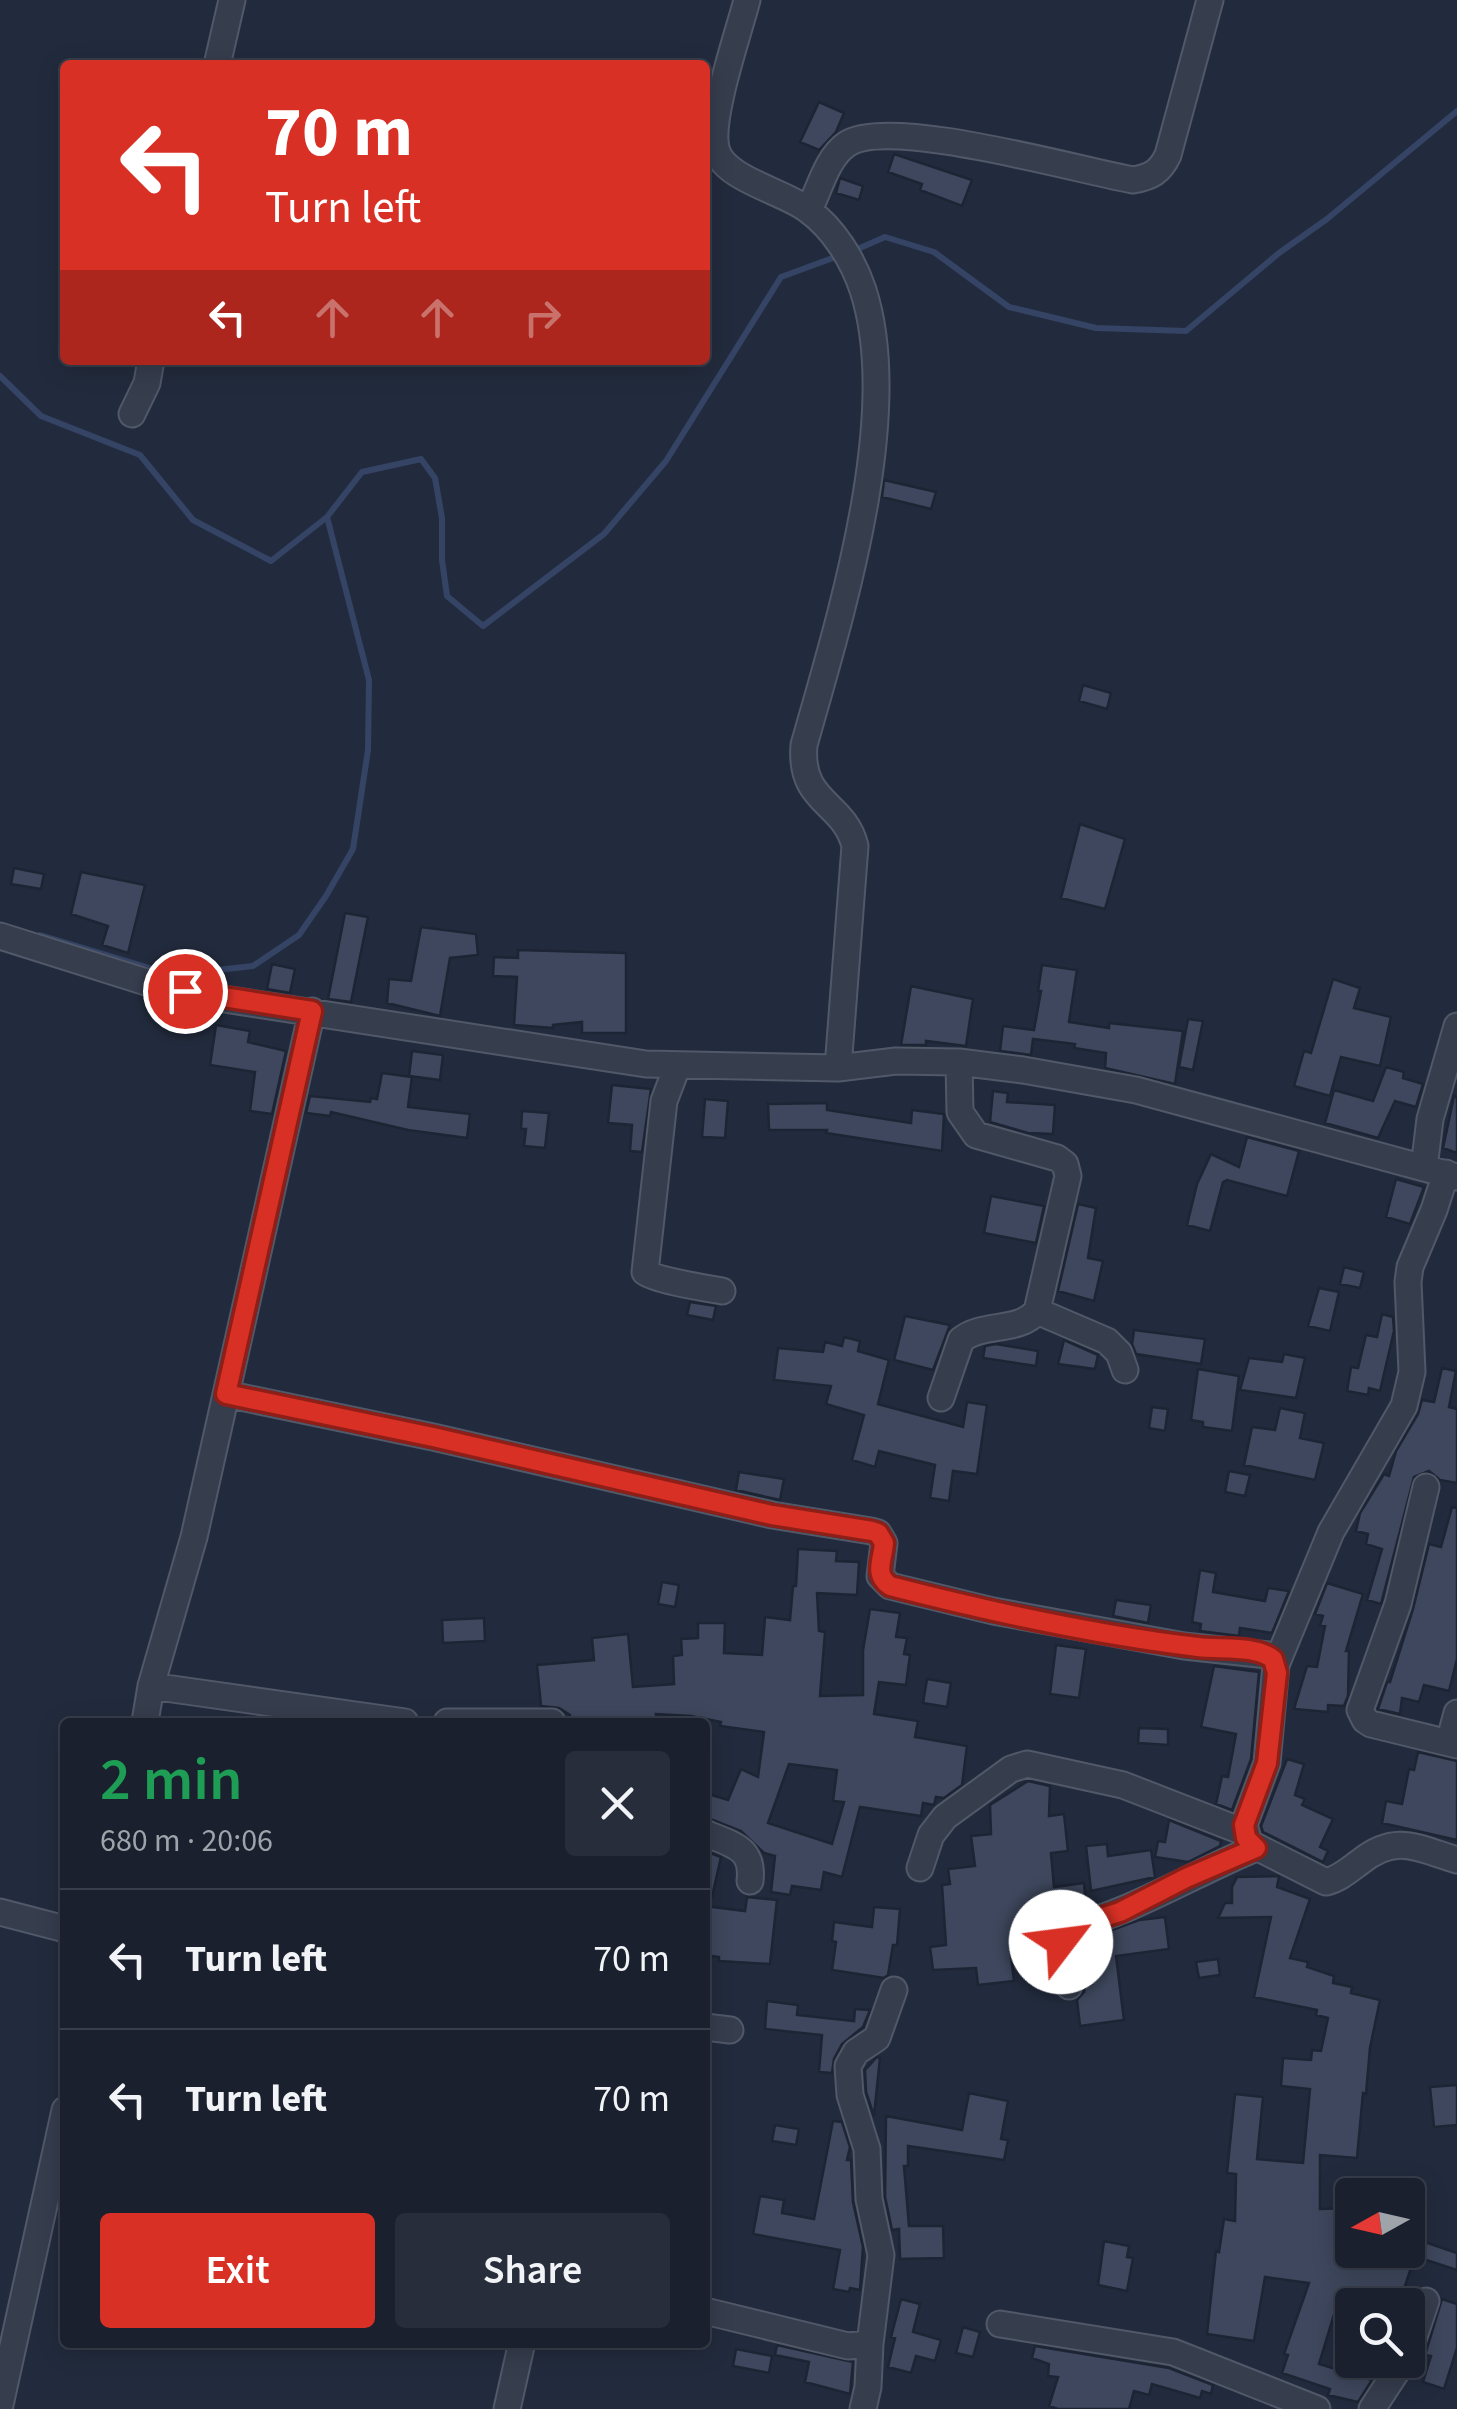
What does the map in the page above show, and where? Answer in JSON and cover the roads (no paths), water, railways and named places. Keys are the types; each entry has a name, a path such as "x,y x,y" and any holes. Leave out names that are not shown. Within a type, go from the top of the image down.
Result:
{"street":[{"path":"218,60 232,0"},
{"path":"747,0 715,132 718,156 738,174 809,210 838,240 864,293 872,330 871,456 865,498 802,761 810,788 852,832 855,846 838,1068"},
{"path":"809,210 835,155 846,144 875,135 916,137 1132,180 1151,176 1163,166 1168,155 1210,0"},
{"path":"132,414 150,365"},
{"path":"0,936 146,982 224,999 677,1067 838,1068 896,1060 959,1062 1136,1090 1442,1173"},
{"path":"145,1718 194,1537 312,1011"},
{"path":"1069,1986 1061,1942 1068,1928 1120,1912 1250,1840 1267,1763 1276,1666 1331,1532 1404,1406 1412,1372 1410,1266 1434,1210 1442,1173 1430,1142 1430,1119 1457,1026"},
{"path":"941,1398 962,1340 979,1330 1027,1320 1037,1311 1068,1170 1057,1158 976,1135 960,1112 959,1062"},
{"path":"677,1067 664,1100 645,1272 654,1279 722,1291"},
{"path":"1037,1311 1108,1341 1119,1353 1125,1370"},
{"path":"226,1394 772,1515 872,1531 884,1543 879,1570 890,1586 993,1611 1184,1646 1259,1652 1268,1654 1276,1666"},
{"path":"1426,1487 1394,1620 1360,1710 1370,1724 1453,1744 1457,1713"},
{"path":"151,1686 377,1718"},
{"path":"920,1868 931,1835 945,1817 1011,1770 1027,1764 1124,1786 1250,1840 1326,1882 1340,1877 1381,1846 1393,1843 1457,1860"},
{"path":"710,1836 748,1855 752,1862 750,1881"},
{"path":"0,1912 60,1928"},
{"path":"862,2409 868,2387 880,2254 869,2200 868,2149 850,2095 848,2066 852,2056 876,2038 894,1990"},
{"path":"0,2404 53,2233 60,2161"},
{"path":"710,2313 848,2346 870,2344"},
{"path":"1000,2324 1173,2352 1317,2409"},
{"path":"508,2409 521,2348"},
{"path":"1372,2409 1392,2378"}],"waterway":[{"path":"853,251 885,237 934,252 1009,307 1096,328 1186,331 1457,111"},
{"path":"0,376 41,416 140,455 193,520 271,561 327,517 362,472 421,459 435,478 447,596 483,626 604,534 666,461 781,277 841,255"},
{"path":"40,935 173,975 253,966 299,935 326,896 353,849 368,750 369,680 327,517"}]}
